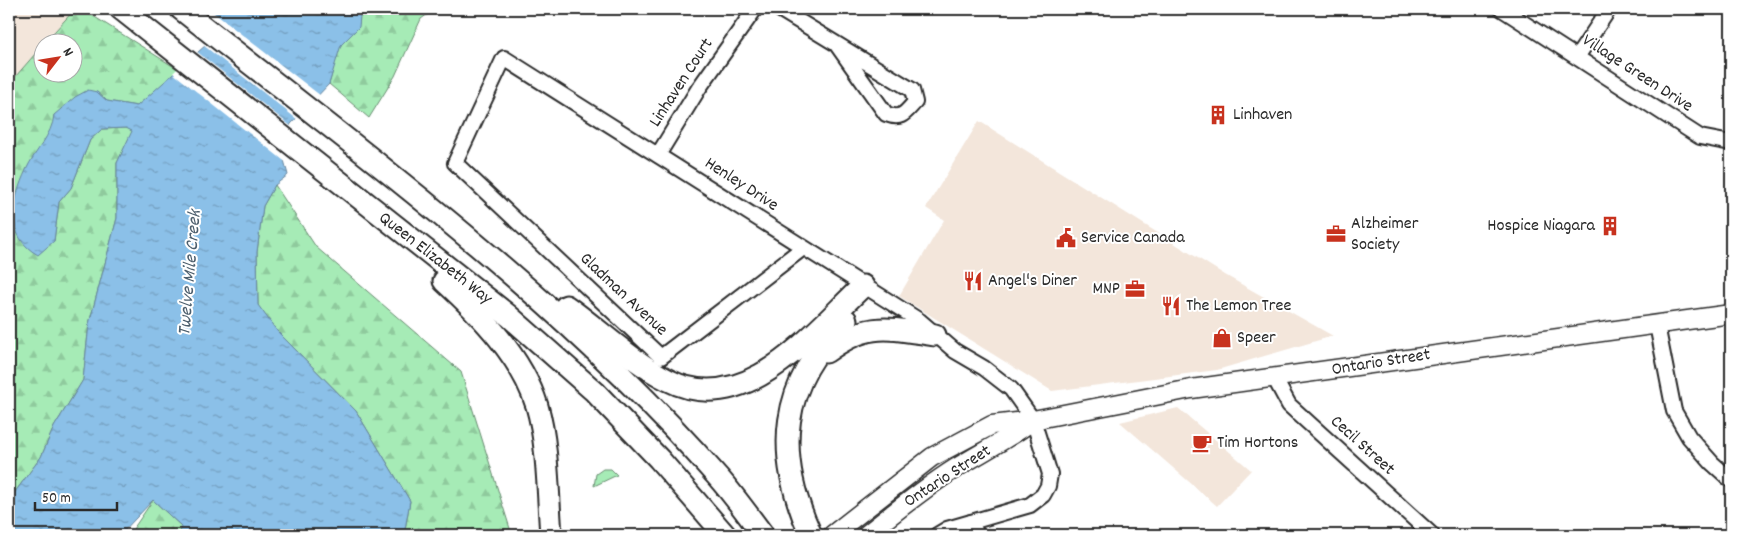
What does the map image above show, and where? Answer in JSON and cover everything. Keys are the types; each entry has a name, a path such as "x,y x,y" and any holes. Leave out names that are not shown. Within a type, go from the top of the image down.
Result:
{"highway":[{"name":"Queen Elizabeth Way","path":"121,9 509,316 596,392 660,459 725,535"},
{"name":"Queen Elizabeth Way","path":"181,9 501,264 593,347 648,400 718,477 763,535"},
{"path":"340,184 462,298 494,333 525,377 537,406 544,450 551,535"},
{"path":"501,264 559,301 655,373 684,387 706,391 726,390 748,383 767,372 868,289"},
{"path":"811,535 795,497 787,456 788,430 799,385 814,355 868,289"},
{"path":"799,385 814,364 826,352 844,339 862,331 896,328 934,336"}],"main road":[{"name":"Ontario Street","path":"832,535 932,457 992,425 1032,420 1191,389 1275,379 1731,314"},
{"name":"Ontario Street","path":"866,535 922,491 958,467 1004,441 1032,420"}],"street":[{"name":"Linhaven Court","path":"658,155 699,88 755,9"},
{"path":"780,9 912,90 915,102 903,116 896,118 886,114 837,45"},
{"name":"Village Green Drive","path":"1502,9 1700,137 1731,144"},
{"path":"1577,57 1609,9"},
{"name":"Henley Drive","path":"458,156 504,58 920,321 934,336 984,368 1011,389 1032,420 1050,474 1046,491 1030,505 947,529 937,535"},
{"name":"Gladman Avenue","path":"458,156 455,163 661,357 804,248"},
{"path":"1657,325 1674,411 1689,437 1712,463 1731,480"},
{"name":"Cecil Street","path":"1275,379 1289,405 1432,535"},
{"path":"971,522 977,535"}],"shaded area":[{"path":"9,9 75,9 54,32 32,32 32,58 9,84"},
{"path":"979,121 1225,275 1333,336 1217,370 1052,391 899,296 944,220 926,208"},
{"path":"1178,408 1251,470 1217,506 1120,422"}],"green space":[{"path":"75,9 82,9 179,70 137,106 107,101 97,92 54,115 53,127 26,170 54,241 59,202 71,188 90,140 102,129 127,128 133,131 117,163 117,218 89,324 83,380 54,427 41,457 9,500 9,84 32,58 32,82 82,82 82,32 54,32"},
{"path":"357,9 435,9 421,19 395,76 369,118 329,84 339,49 344,40 358,25 359,16"},
{"path":"275,185 316,247 461,372 512,535 404,535 410,501 356,411 277,331 258,306 257,252 263,206"},
{"path":"603,469 611,469 617,475 594,486 596,474"},
{"path":"153,500 181,526 180,535 129,535"}],"water":[{"name":"Twelve Mile Creek","path":"198,9 357,9 360,16 359,27 341,45 329,84 291,124 280,145 288,175 275,185 263,206 257,252 258,305 277,331 356,411 410,501 404,535 180,535 181,526 153,500 120,535 9,535 9,500 41,457 54,427 83,380 89,324 117,218 117,163 132,131 126,128 102,129 90,140 71,188 59,202 54,241 38,255 27,247 20,238 16,228 14,217 15,205 21,181 50,130 54,115 75,97 88,90 97,92 107,101 137,106 215,37"}],"pier":[{"path":"196,9 209,9 321,96 298,120 203,45 212,36"},
{"path":"196,51 292,127 282,146 288,164 173,73"}],"place":[{"name":"Linhaven","path":"1218,115"},
{"name":"Hospice Niagara","path":"1610,226"},
{"name":"Alzheimer Society","path":"1336,234"},
{"name":"Service Canada","path":"1066,238"},
{"name":"Angel's Diner","path":"973,281"},
{"name":"MNP","path":"1135,289"},
{"name":"The Lemon Tree","path":"1171,306"},
{"name":"Speer","path":"1222,338"},
{"name":"Tim Hortons","path":"1202,443"}]}
